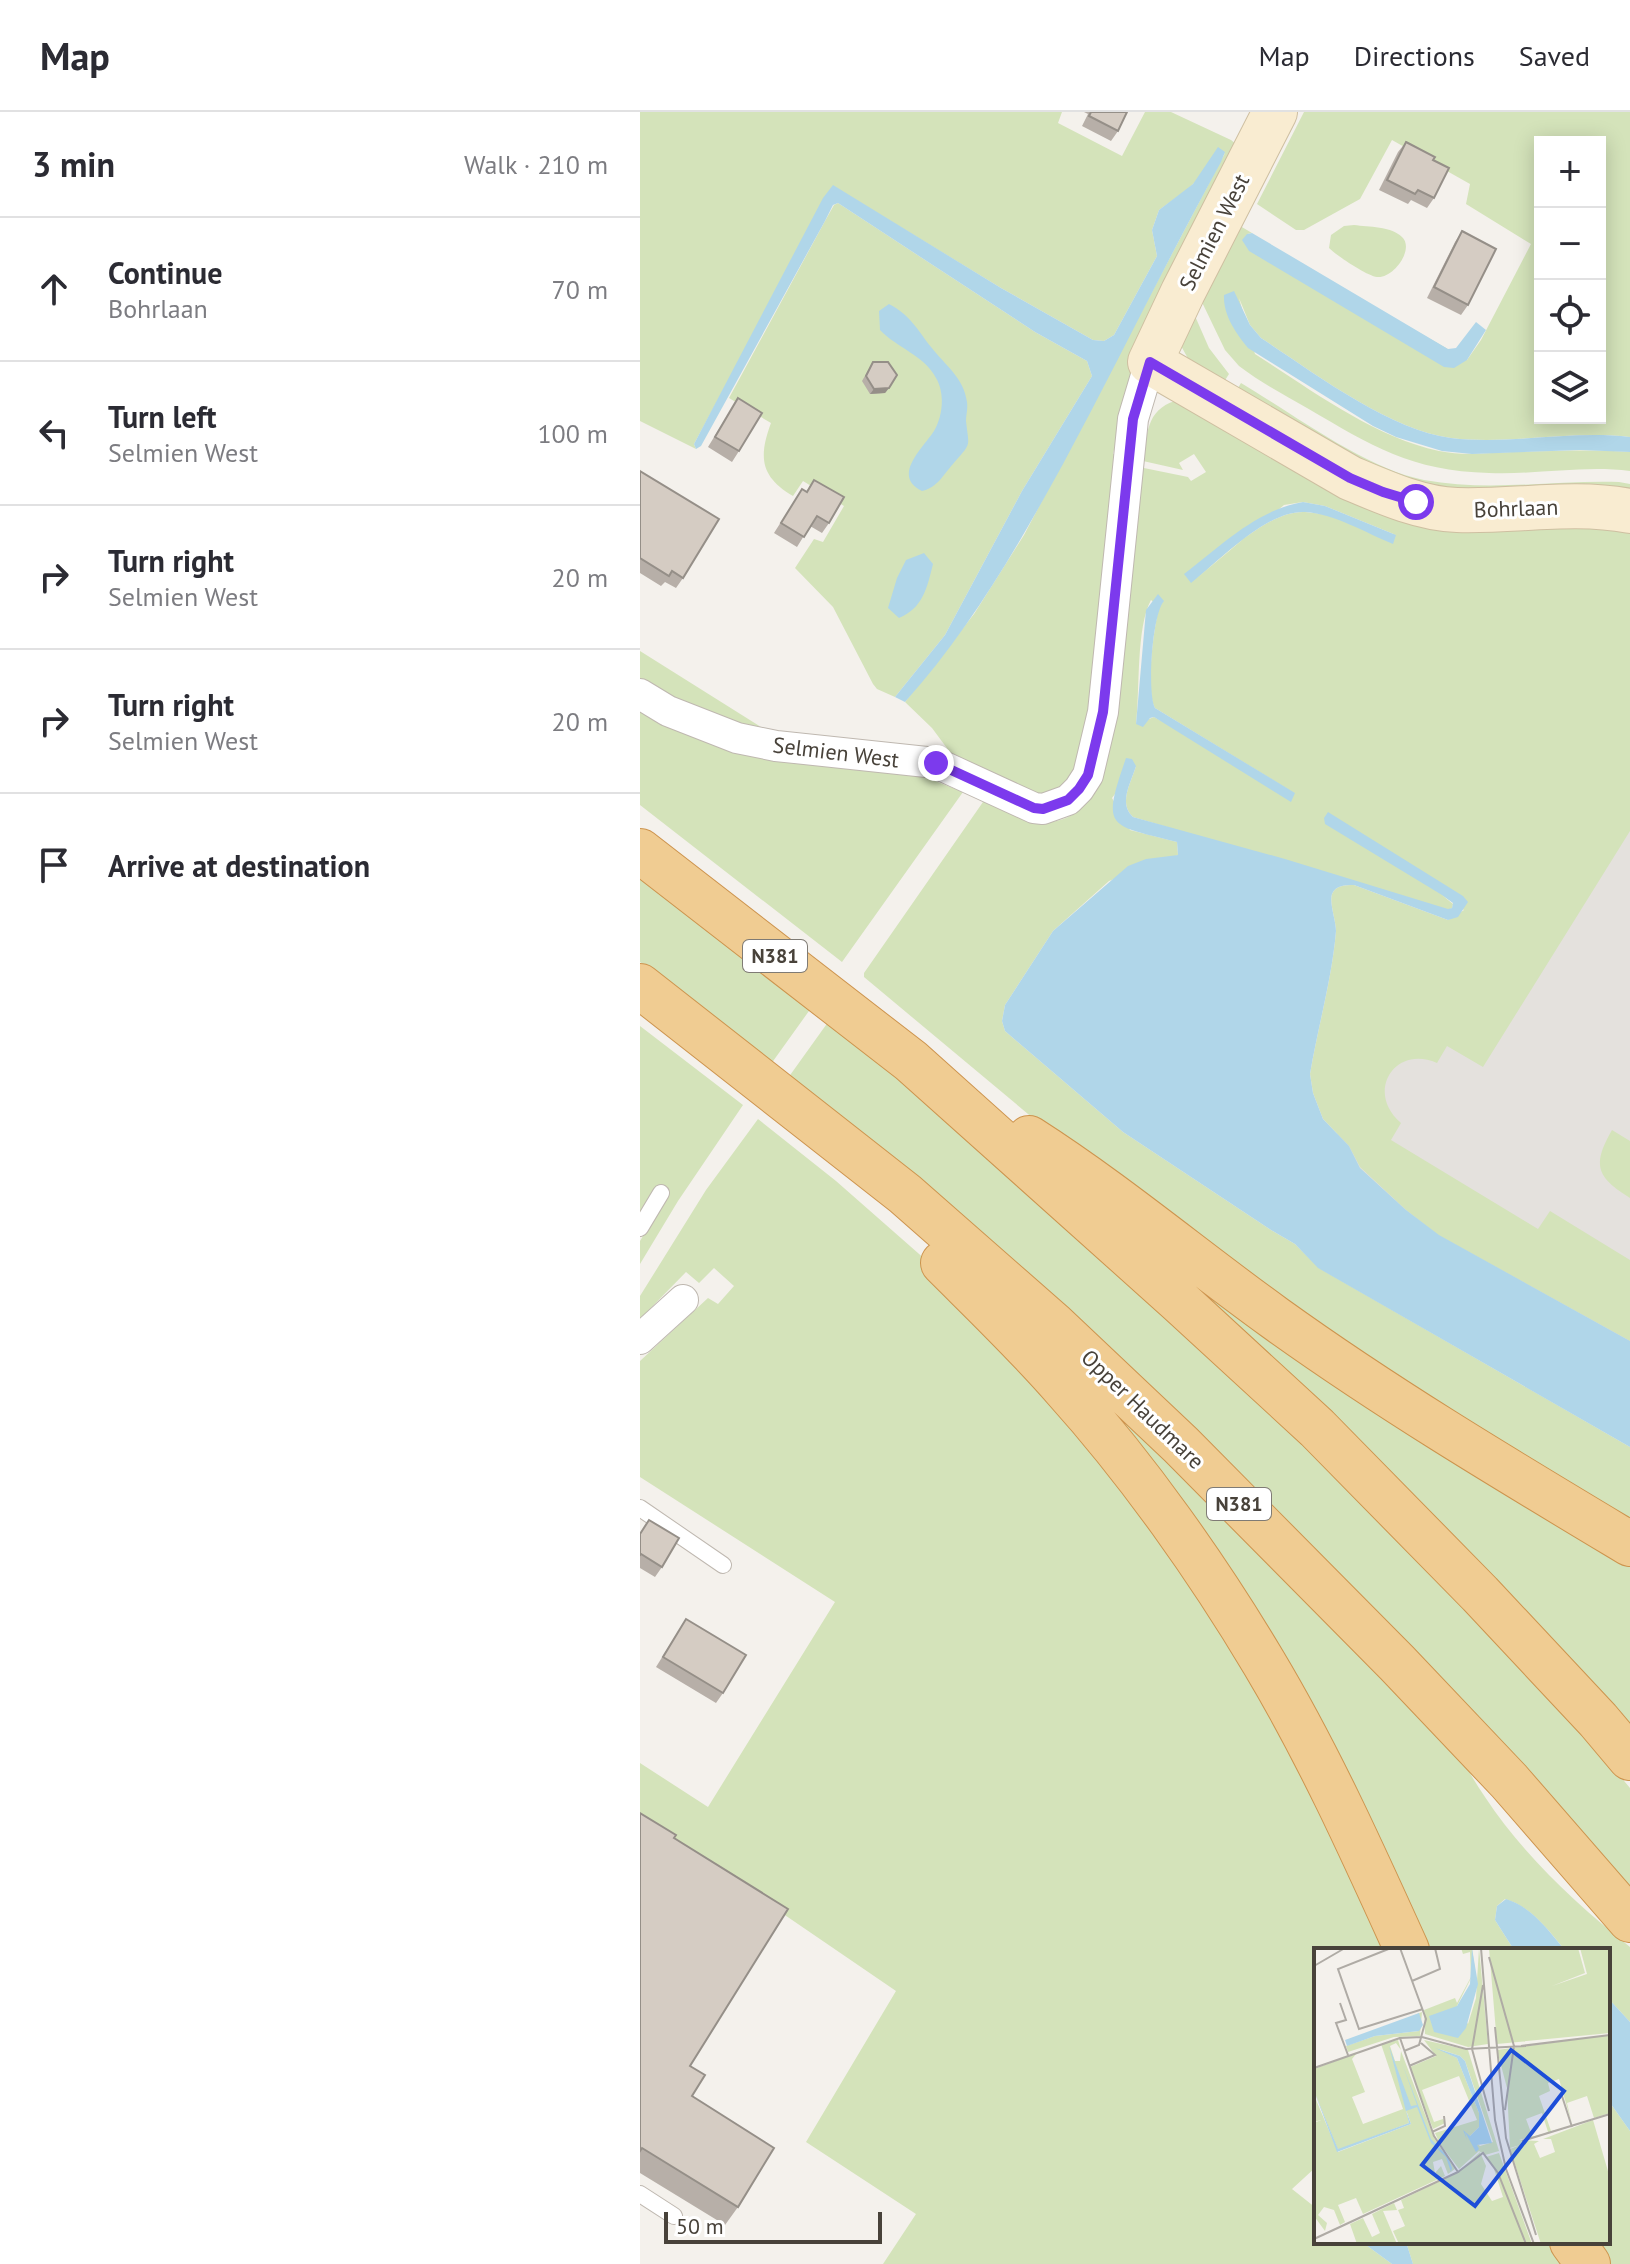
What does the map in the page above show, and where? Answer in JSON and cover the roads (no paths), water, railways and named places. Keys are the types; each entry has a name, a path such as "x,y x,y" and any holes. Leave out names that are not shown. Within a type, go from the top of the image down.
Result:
{"highway":[{"name":"N381","path":"640,851 911,1061 1179,1301 1317,1428 1480,1594 1630,1758"},
{"name":"Opper Haudmare","path":"640,986 905,1194 1053,1324 1181,1445 1397,1663 1489,1760 1630,1920"},
{"name":"N381","path":"911,1061 1085,1174 1276,1318 1435,1426 1630,1544"},
{"name":"N381","path":"816,1122 937,1258 1024,1343 1067,1391 1138,1479 1210,1579 1264,1663 1302,1731 1362,1850 1406,1948"},
{"path":"1573,2244 1588,2264"}],"main road":[{"name":"Selmien West","path":"1150,362 1275,112"},
{"name":"Bohrlaan","path":"1150,362 1350,478 1383,492 1453,510 1584,506 1630,511"}],"street":[{"name":"Selmien West","path":"640,694 668,711 737,738 776,746 936,763 1034,808 1043,809 1068,800 1088,775 1103,712 1133,419 1150,362"},
{"path":"640,1339 683,1300"}],"lane":[{"path":"640,1228 661,1193"},
{"path":"640,1508 723,1565"},
{"path":"640,2194 674,2216"}],"water":[{"path":"1218,147 1225,152 1221,162 1028,527 950,647 905,702 895,697 945,635 1022,491 1092,376 1087,361 1035,332 838,203 833,205 701,446 696,449 694,444 823,198 833,185 1001,288 1093,340 1104,341 1114,335 1157,256 1152,230 1159,210 1193,184"},
{"path":"1252,233 1448,349 1456,348 1476,322 1486,330 1467,360 1454,368 1444,367 1249,251 1242,240"},
{"path":"1234,291 1250,325 1261,338 1352,398 1402,424 1427,433 1473,440 1585,435 1630,437 1630,452 1580,450 1472,454 1442,451 1396,437 1373,426 1248,348 1226,310 1224,295"},
{"path":"889,304 907,317 953,372 967,402 966,448 936,484 922,491 913,485 909,470 937,425 942,404 941,390 925,363 880,330 879,311"},
{"path":"1303,502 1325,506 1396,535 1393,544 1328,516 1305,512 1290,514 1275,519 1245,538 1191,583 1184,574 1254,521 1286,506"},
{"path":"924,553 933,564 926,589 914,609 899,618 888,608 897,578 906,560"},
{"path":"1158,594 1164,601 1156,621 1152,654 1151,687 1155,708 1295,793 1291,802 1154,717 1143,727 1136,724 1146,610"},
{"path":"1126,758 1132,759 1136,766 1126,799 1126,806 1133,817 1452,908 1453,903 1442,895 1325,824 1324,818 1328,812 1468,902 1458,917 1448,920 1354,885 1341,886 1334,891 1331,902 1336,931 1310,1074 1313,1093 1323,1119 1349,1146 1360,1168 1406,1210 1439,1235 1630,1341 1630,1447 1318,1268 1295,1244 1123,1132 1005,1031 1002,1021 1005,1005 1053,931 1128,866 1146,859 1178,855 1177,842 1136,831 1116,820 1114,799"},
{"path":"1506,1899 1532,1913 1563,1948 1513,1948 1495,1920 1497,1906"},
{"path":"1610,2000 1630,2022 1630,2131 1610,2103"},
{"path":"1365,2244 1407,2244 1413,2264 1392,2264"}]}
